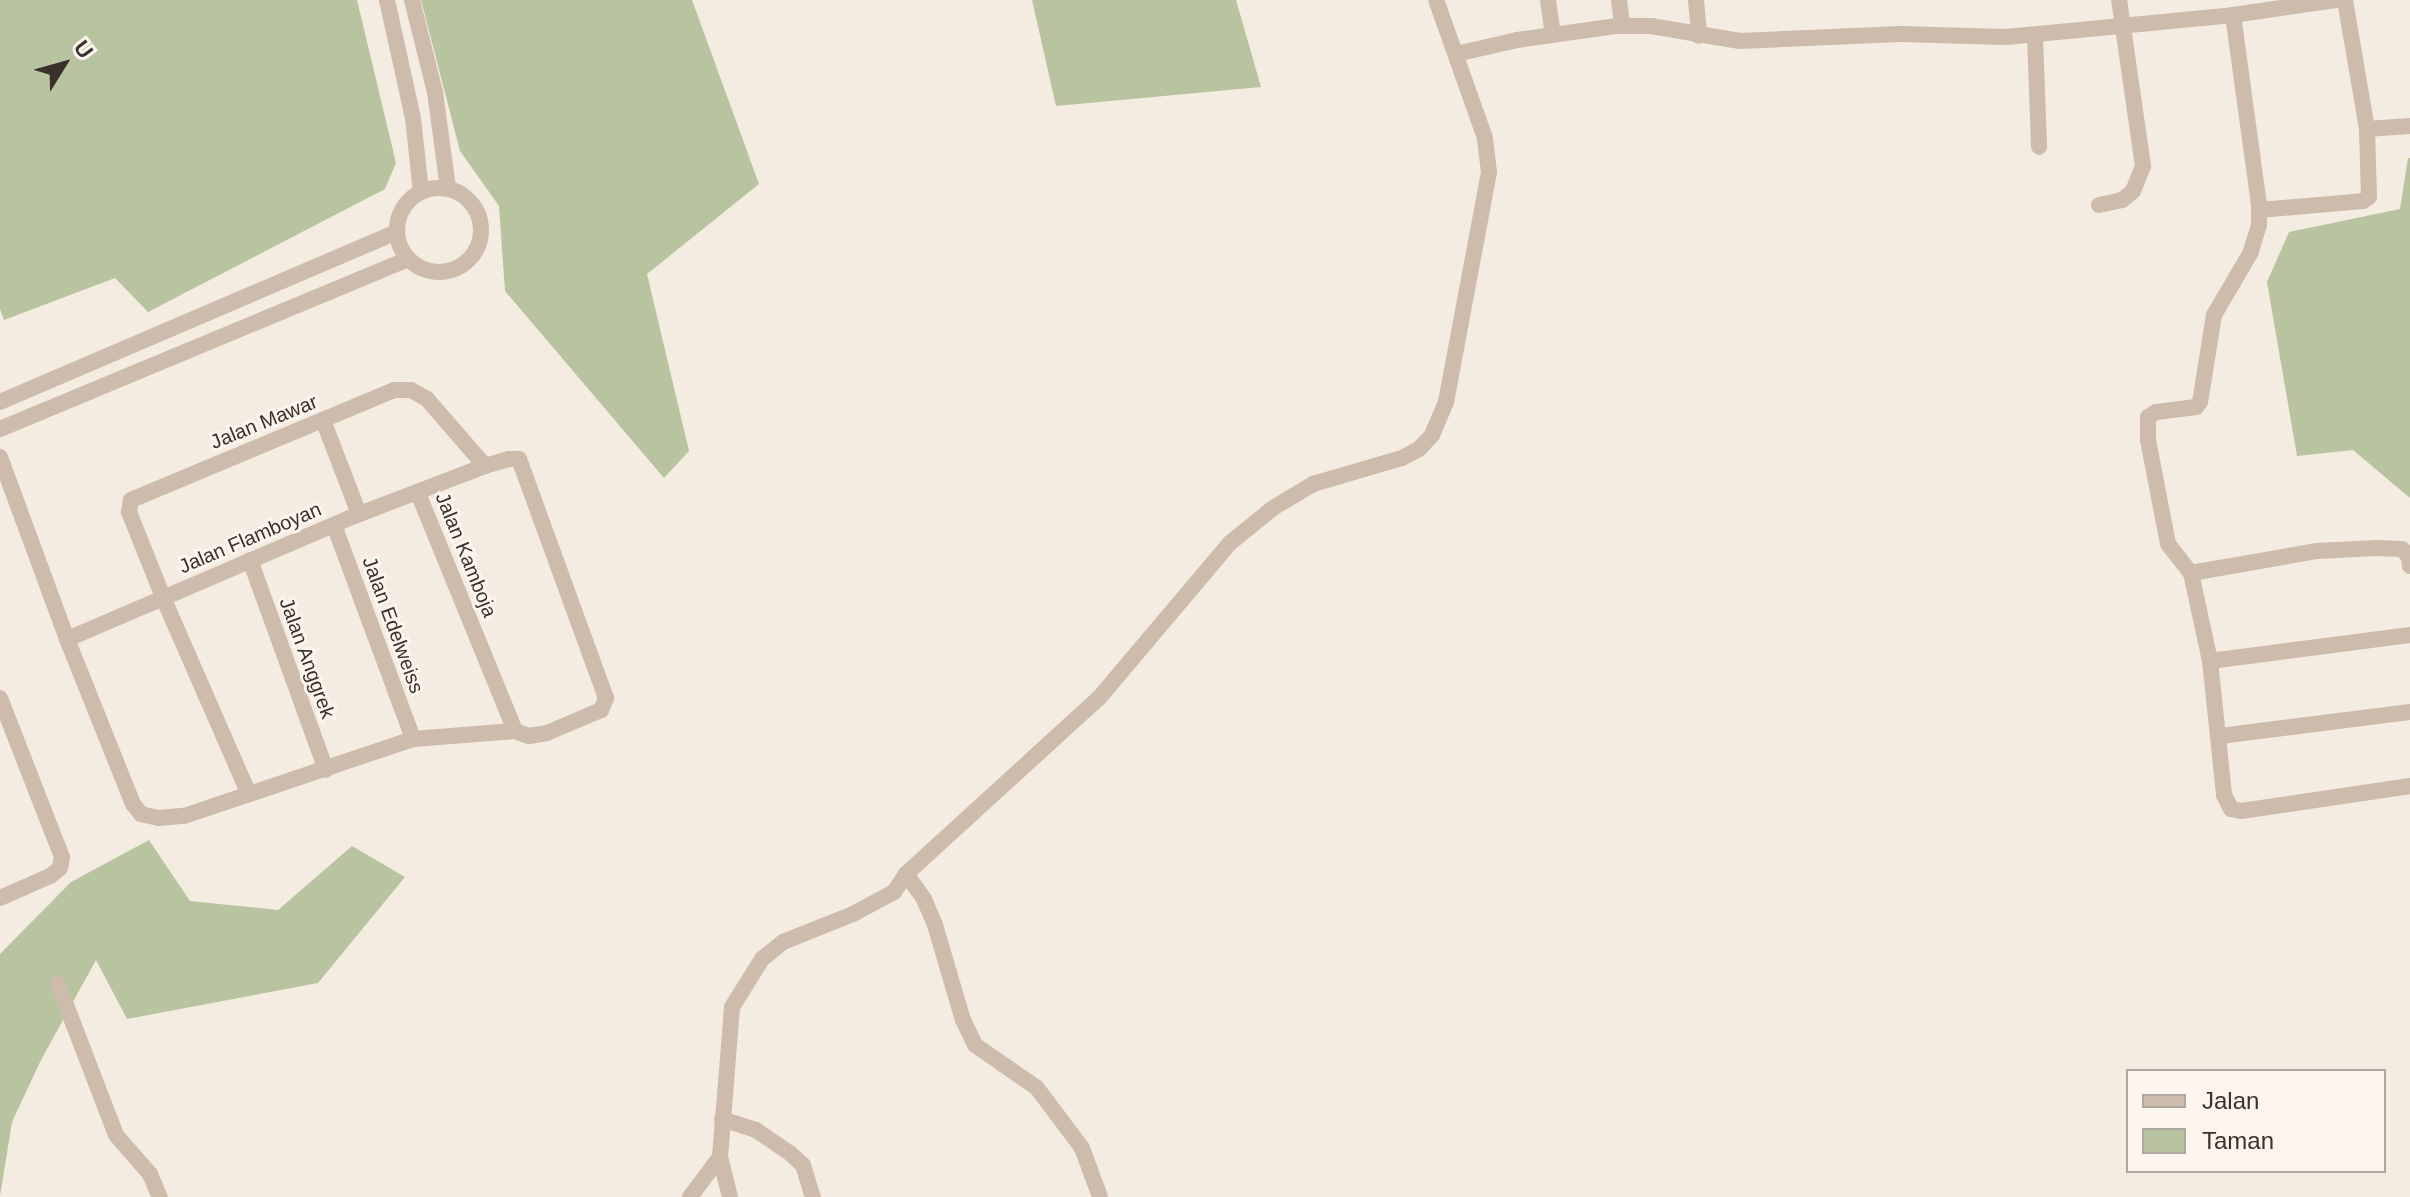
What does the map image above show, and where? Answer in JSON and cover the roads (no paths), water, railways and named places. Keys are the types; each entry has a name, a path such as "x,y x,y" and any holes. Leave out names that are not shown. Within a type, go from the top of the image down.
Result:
{"street":[{"path":"387,0 411,106 421,192"},
{"path":"412,0 435,92 448,188"},
{"path":"730,1197 720,1157 732,1007 762,959 783,942 853,914 894,892 906,874 1099,698 1230,543 1273,508 1313,484 1402,458 1419,449 1432,435 1446,402 1489,172 1485,138 1436,0"},
{"path":"1548,0 1553,35"},
{"path":"1619,0 1622,26"},
{"path":"1696,0 1699,36"},
{"path":"2099,205 2122,200 2133,191 2143,166 2119,0"},
{"path":"1456,54 1553,35 1622,26 1651,26 1699,36 1790,41 1900,34 2035,36 2233,15 2336,0"},
{"path":"2259,210 2367,200 2367,129 2345,0"},
{"path":"2233,15 2259,210 2251,252 2214,315 2200,402 2196,407 2156,412 2148,417 2148,440 2168,544 2191,573 2210,661 2224,795 2228,805 2236,811 2410,786"},
{"path":"2035,36 2039,147"},
{"path":"2367,129 2410,126"},
{"path":"448,188 458,192 475,207 482,228 477,250 463,266 442,273 420,268 408,259 397,232 401,211 421,192 448,188"},
{"path":"0,402 397,232"},
{"path":"0,429 408,259"},
{"name":"Jalan Mawar","path":"163,597 129,512 131,500 394,390 411,390 427,399 485,466"},
{"path":"323,420 359,514"},
{"path":"0,457 67,639 133,804 141,814 184,816 413,739 515,731"},
{"name":"Jalan Kamboja","path":"519,459 606,698 601,710 547,733 529,736 515,731 418,493 485,466 519,459"},
{"name":"Jalan Flamboyan","path":"248,792 163,597 359,514 418,493"},
{"name":"Jalan Edelweiss","path":"334,525 413,739"},
{"path":"2191,573 2317,551 2376,548 2402,549 2409,557 2410,566"},
{"name":"Jalan Anggrek","path":"250,560 326,770"},
{"path":"67,639 163,597"},
{"path":"2210,661 2410,635"},
{"path":"0,698 62,857 60,868 50,876 0,898"},
{"path":"2220,736 2410,712"},
{"path":"906,874 924,899 935,925 948,958 963,1020 975,1045 1037,1088 1082,1148 1100,1197"},
{"path":"58,984 116,1135 150,1174 160,1197"},
{"path":"722,1119 756,1130 791,1154 803,1165 813,1197"},
{"path":"690,1197 720,1157"}]}
